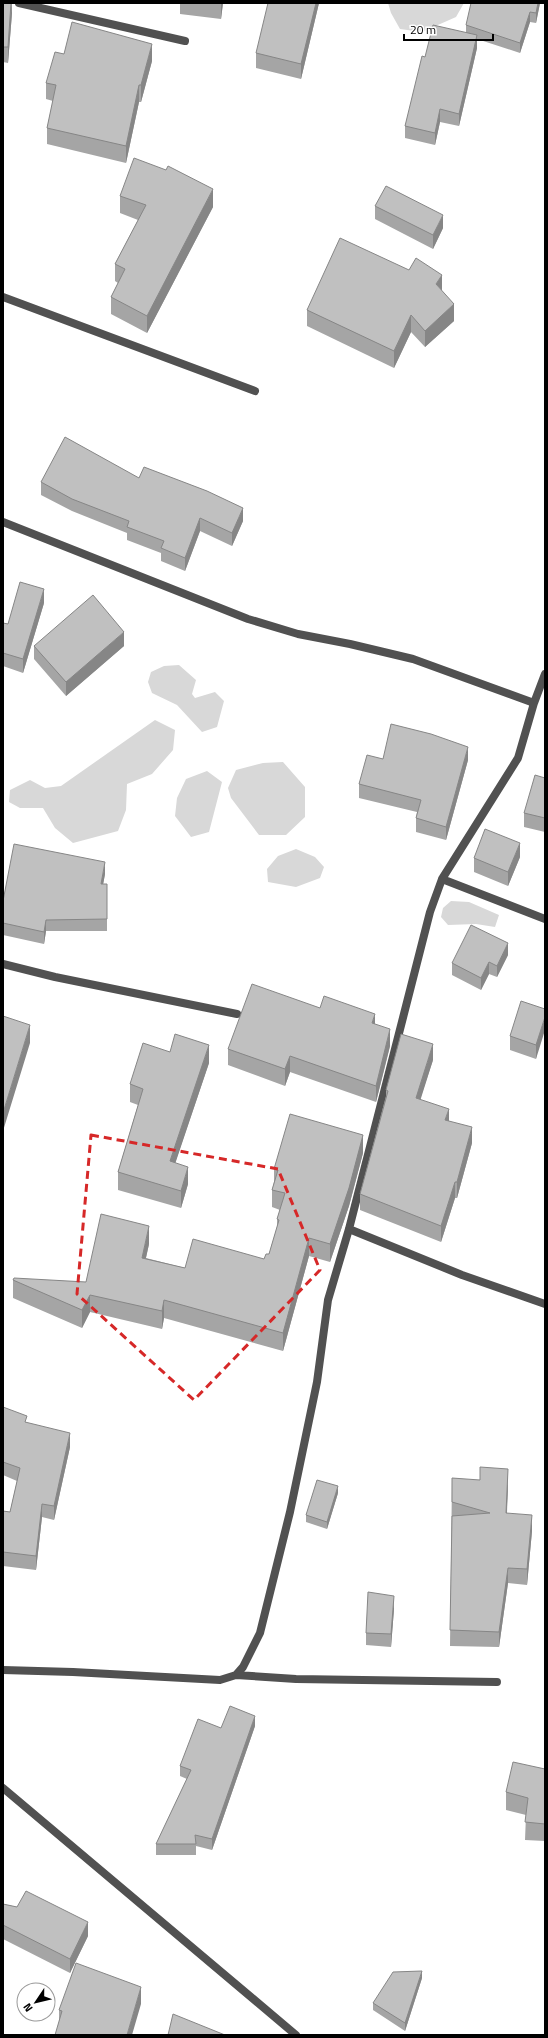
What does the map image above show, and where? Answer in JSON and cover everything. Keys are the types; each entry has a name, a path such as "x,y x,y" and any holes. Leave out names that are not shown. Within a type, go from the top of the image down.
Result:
{"street":[{"path":"19,3 185,41"},
{"path":"3,297 255,391"},
{"path":"3,522 248,620 298,634 350,644 413,660 534,703"},
{"path":"236,1675 243,1667 260,1633 290,1512 317,1382 328,1300 349,1229 421,945 442,879 518,758 534,703 545,674"},
{"path":"442,879 545,919"},
{"path":"3,964 55,977 237,1014"},
{"path":"349,1229 462,1275 545,1304"},
{"path":"3,1670 73,1672 220,1680 236,1675 296,1679 497,1682"},
{"path":"3,1788 296,2035"}],"highlighted area":[{"path":"91,1135 278,1169 320,1270 194,1400 77,1294"}],"shaded area":[{"path":"388,3 464,3 456,17 422,32 400,29 391,13"},
{"path":"179,665 196,680 192,694 195,698 215,692 224,701 217,727 202,732 177,705 152,693 148,682 151,672 164,666"},
{"path":"155,720 175,730 173,750 152,774 127,784 126,810 118,831 73,843 55,828 43,808 20,808 9,802 10,790 30,780 45,788 61,786"},
{"path":"283,762 305,787 305,817 286,835 259,835 231,798 228,788 236,770 263,763"},
{"path":"207,771 222,782 209,832 191,837 175,816 177,798 186,779"},
{"path":"296,849 315,857 324,867 320,878 296,887 268,882 267,869 278,856"},
{"path":"451,901 469,902 499,915 495,927 476,924 448,925 441,917 443,908"}],"building":[{"path":"3,3 11,3 8,47 3,47"},
{"path":"268,3 316,3 301,64 256,53"},
{"path":"471,3 538,3 536,13 530,12 520,43 466,25"},
{"path":"72,22 152,44 141,85 139,85 126,146 47,128 56,85 46,83 55,52 64,54"},
{"path":"433,25 477,35 459,114 440,109 435,133 405,126 422,56 425,57"},
{"path":"134,158 166,170 168,166 213,189 147,316 111,297 125,269 115,264 146,205 120,196"},
{"path":"386,186 443,215 433,235 375,206"},
{"path":"340,238 409,270 416,258 442,275 436,284 454,304 425,331 411,315 394,351 307,310"},
{"path":"65,437 139,478 144,467 207,491 243,508 232,533 200,518 185,558 161,548 164,541 127,527 129,521 72,499 41,482"},
{"path":"20,582 44,589 23,659 3,653 3,623 8,624"},
{"path":"93,595 124,632 66,682 34,646"},
{"path":"391,724 431,734 468,747 446,827 416,818 421,800 359,784 367,755 383,759"},
{"path":"535,775 545,778 545,818 524,813"},
{"path":"485,829 520,843 508,872 474,858"},
{"path":"14,844 105,862 101,884 107,884 107,919 46,920 44,932 3,923 3,901"},
{"path":"471,925 508,943 497,966 489,962 481,978 452,963"},
{"path":"252,984 320,1008 324,996 375,1014 372,1023 390,1029 376,1086 290,1056 285,1069 228,1049"},
{"path":"521,1001 545,1009 545,1017 536,1045 510,1036"},
{"path":"3,1016 30,1025 3,1113"},
{"path":"175,1034 209,1045 170,1161 188,1167 181,1191 118,1172 143,1089 130,1084 143,1043 170,1052"},
{"path":"401,1034 433,1044 416,1098 449,1109 445,1120 472,1127 457,1182 455,1182 441,1226 360,1194 388,1091 386,1090"},
{"path":"290,1114 363,1135 349,1188 330,1244 309,1238 283,1333 164,1300 162,1311 90,1295 82,1310 13,1280 14,1278 86,1282 101,1214 149,1226 142,1258 185,1268 193,1239 264,1259 266,1254 269,1254 285,1193 272,1190 278,1170 274,1169"},
{"path":"3,1407 27,1416 25,1422 70,1433 54,1506 42,1504 36,1556 3,1552 3,1511 10,1512 20,1468 3,1462"},
{"path":"480,1467 508,1469 506,1513 532,1515 527,1569 508,1568 499,1632 450,1630 452,1516 490,1513 452,1502 452,1478 480,1480"},
{"path":"317,1480 338,1486 327,1522 306,1515"},
{"path":"368,1592 394,1596 391,1634 366,1633"},
{"path":"230,1706 255,1716 212,1839 195,1835 196,1844 156,1844 191,1770 180,1766 198,1719 221,1728"},
{"path":"513,1762 545,1769 545,1824 525,1822 528,1798 506,1792"},
{"path":"26,1891 88,1922 70,1959 3,1925 3,1904 17,1907"},
{"path":"76,1963 141,1987 127,2035 55,2035 62,2011 59,2010"},
{"path":"422,1971 405,2023 373,2003 393,1972"},
{"path":"173,2014 225,2035 168,2035"}]}
